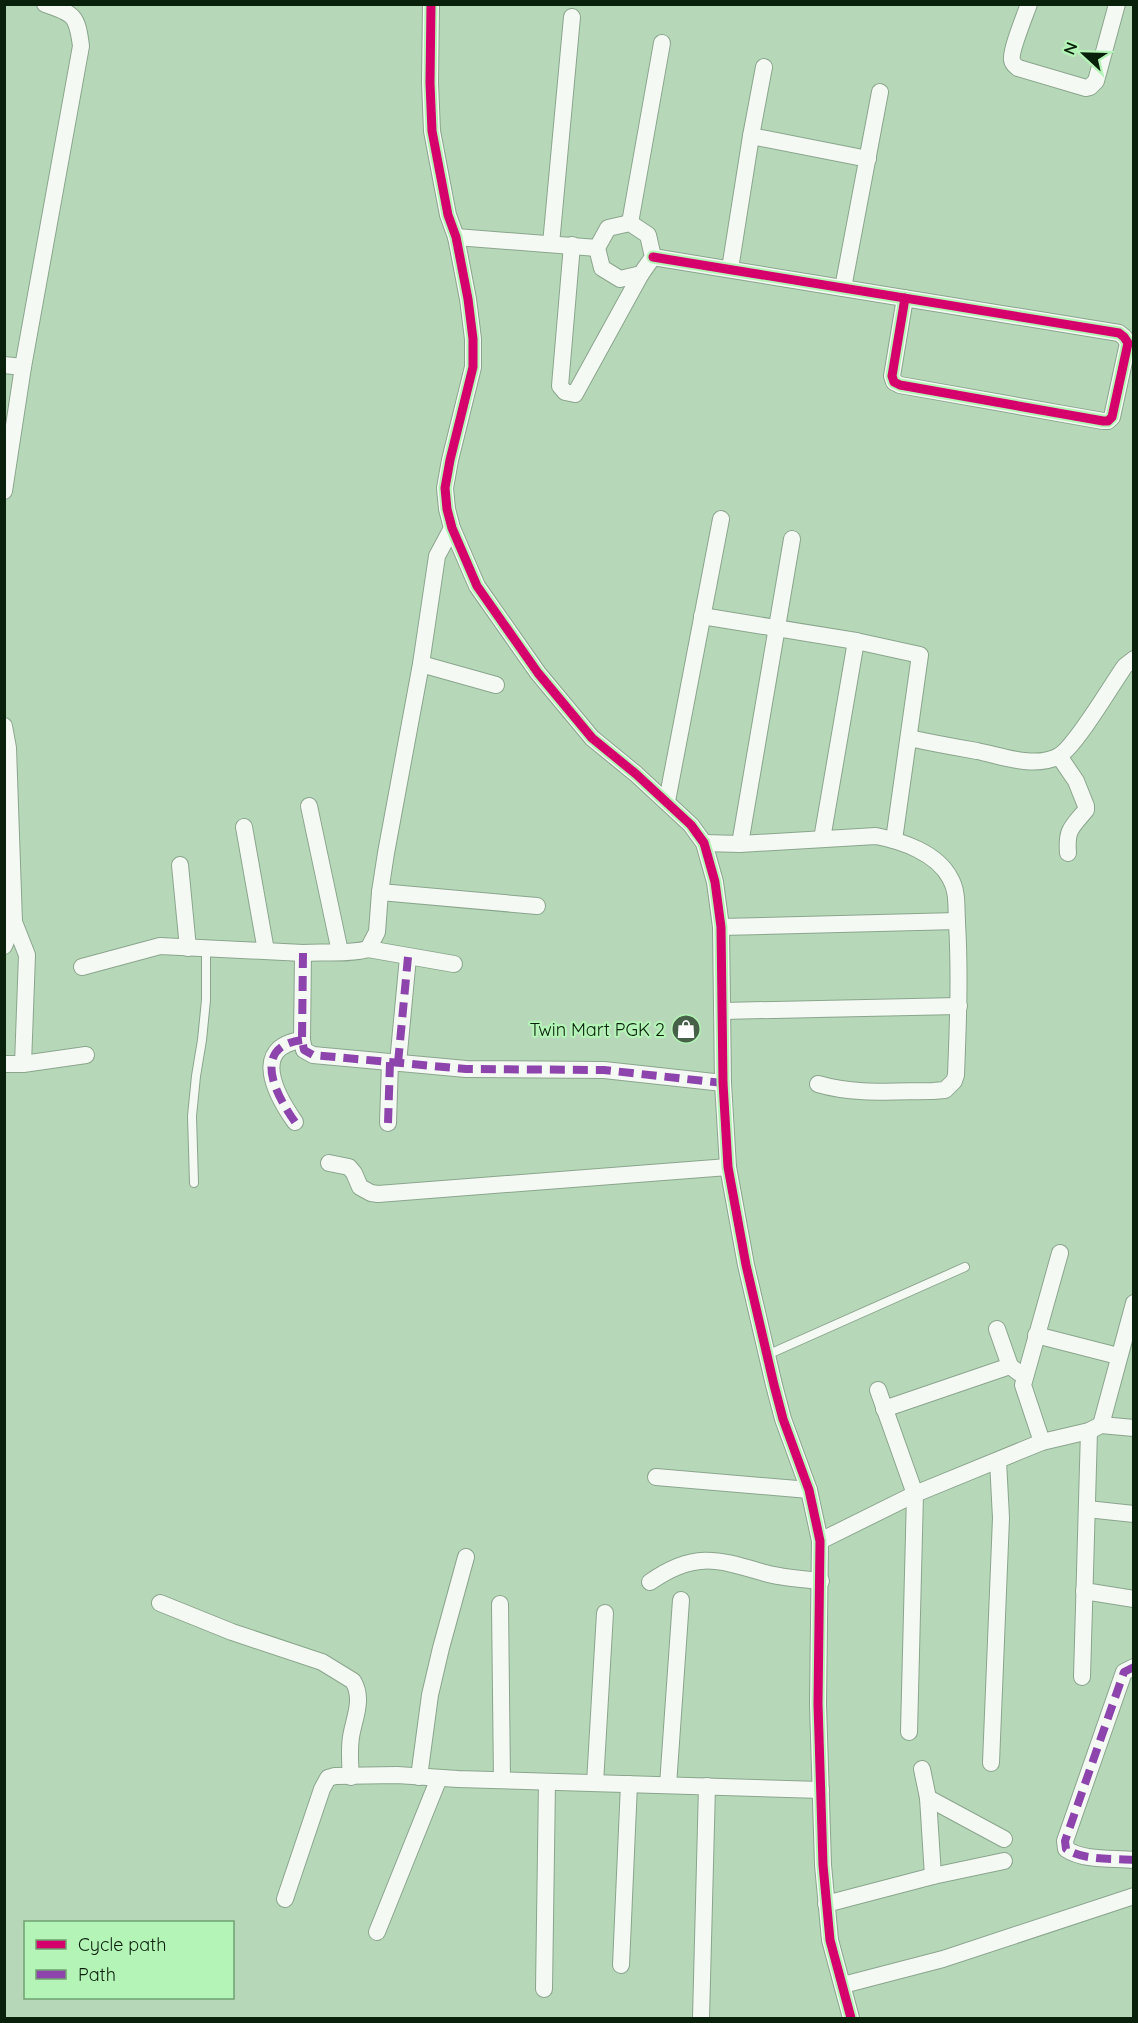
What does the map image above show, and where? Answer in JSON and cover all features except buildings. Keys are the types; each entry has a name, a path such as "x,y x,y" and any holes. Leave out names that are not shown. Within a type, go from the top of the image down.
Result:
{"street":[{"path":"4,491 23,367 81,46 78,23 66,11 45,4"},
{"path":"431,4 432,131 448,214 456,237 473,339 473,367 445,488 452,528 477,586 538,673 592,738 691,825 704,843 715,882 721,927 723,1083 728,1167 746,1265 767,1355 783,1419 809,1490 820,1541 818,1704 826,1904 830,1940 851,2019"},
{"path":"1029,4 1012,52 1014,65 1086,87 1093,85 1096,81 1111,6"},
{"path":"551,244 572,17"},
{"path":"630,223 662,43"},
{"path":"730,269 764,67"},
{"path":"843,288 880,92"},
{"path":"751,136 867,159"},
{"path":"572,245 560,386 565,392 575,394 641,274 653,257 648,235 630,223 608,228 597,248 602,268 620,279 641,274"},
{"path":"456,237 597,248"},
{"path":"653,257 730,269 1119,333 1128,343 1113,417 1108,421 1103,421 900,385 894,382 892,376 905,298"},
{"path":"4,365 23,367"},
{"path":"666,801 721,519"},
{"path":"368,949 377,932 380,892 421,664 437,556 452,528"},
{"path":"740,844 792,539"},
{"path":"702,616 856,641 920,655 894,840"},
{"path":"822,839 856,641"},
{"path":"909,738 1011,760 1037,761 1059,756 1080,732 1125,666 1134,659"},
{"path":"421,664 496,685"},
{"path":"4,726 8,748 14,922 27,954 23,1064"},
{"path":"1059,756 1076,781 1086,806 1086,810 1072,824 1068,833 1068,853"},
{"path":"309,806 340,952"},
{"path":"243,827 266,951"},
{"path":"704,843 740,844 876,836 894,840 924,854 945,870 951,878 956,891 960,963 954,1081 945,1090 854,1090 818,1084"},
{"path":"180,865 188,948"},
{"path":"380,892 537,906"},
{"path":"721,927 957,921"},
{"path":"4,946 14,922"},
{"path":"82,967 160,946 303,953 368,949 454,964"},
{"path":"303,953 302,1040 304,1050 313,1055 466,1069 604,1070 723,1083"},
{"path":"388,1123 408,957"},
{"path":"722,1011 959,1006"},
{"path":"295,1122 277,1091 272,1078 272,1067 275,1053 282,1044 302,1040"},
{"path":"4,1064 23,1064 86,1055"},
{"path":"329,1163 349,1167 360,1187 378,1194 728,1167"},
{"path":"1042,1442 1024,1391 1024,1378 1060,1253"},
{"path":"1082,1677 1087,1509 1095,1428 1134,1303"},
{"path":"997,1329 1010,1366 1024,1378"},
{"path":"1036,1335 1118,1356"},
{"path":"884,1409 1010,1366"},
{"path":"878,1390 915,1494 909,1732"},
{"path":"820,1541 915,1494 1042,1442 1095,1428 1134,1428"},
{"path":"991,1763 1001,1518 998,1461"},
{"path":"656,1477 809,1490"},
{"path":"1087,1509 1134,1514"},
{"path":"419,1776 430,1695 466,1557"},
{"path":"650,1582 680,1564 717,1560 766,1573 821,1581"},
{"path":"1084,1591 1134,1599"},
{"path":"668,1785 681,1600"},
{"path":"160,1603 232,1632 322,1662 353,1681 356,1685 358,1700 350,1745 351,1777"},
{"path":"500,1604 502,1780"},
{"path":"595,1783 605,1613"},
{"path":"1134,1667 1124,1672 1065,1841 1066,1849 1082,1856 1134,1860"},
{"path":"922,1769 928,1798 933,1876"},
{"path":"285,1899 325,1782 328,1778 335,1776 419,1776 821,1790"},
{"path":"377,1932 439,1778"},
{"path":"544,1989 547,1782"},
{"path":"621,1965 629,1784"},
{"path":"701,2019 707,1786"},
{"path":"928,1798 1004,1839"},
{"path":"826,1904 933,1876 1004,1861"},
{"path":"843,1985 943,1959 1134,1896"}],"lane":[{"path":"194,1183 192,1116 204,1020 206,949"},
{"path":"767,1355 965,1267"}],"marked path":[{"path":"303,953 302,1040 304,1050 313,1055 466,1069 604,1070 723,1083"},
{"path":"398,1063 408,957"},
{"path":"295,1122 275,1086 272,1062 276,1052 286,1044 302,1040"},
{"path":"388,1123 390,1062"},
{"path":"1134,1667 1124,1672 1065,1841 1066,1849 1081,1856 1134,1860"}],"cycle path":[{"path":"431,4 432,131 448,215 456,237 473,339 473,367 445,488 452,528 477,586 538,673 592,738 636,774 691,825 704,843 715,882 721,927 723,1083 728,1167 746,1265 774,1385 783,1419 809,1490 820,1541 818,1704 823,1865 830,1940 851,2018"},
{"path":"653,257 1119,333 1128,343 1112,417 1108,421 1103,421 900,385 894,382 892,376 905,298"}],"place":[{"name":"Twin Mart PGK 2","path":"686,1029"}]}
